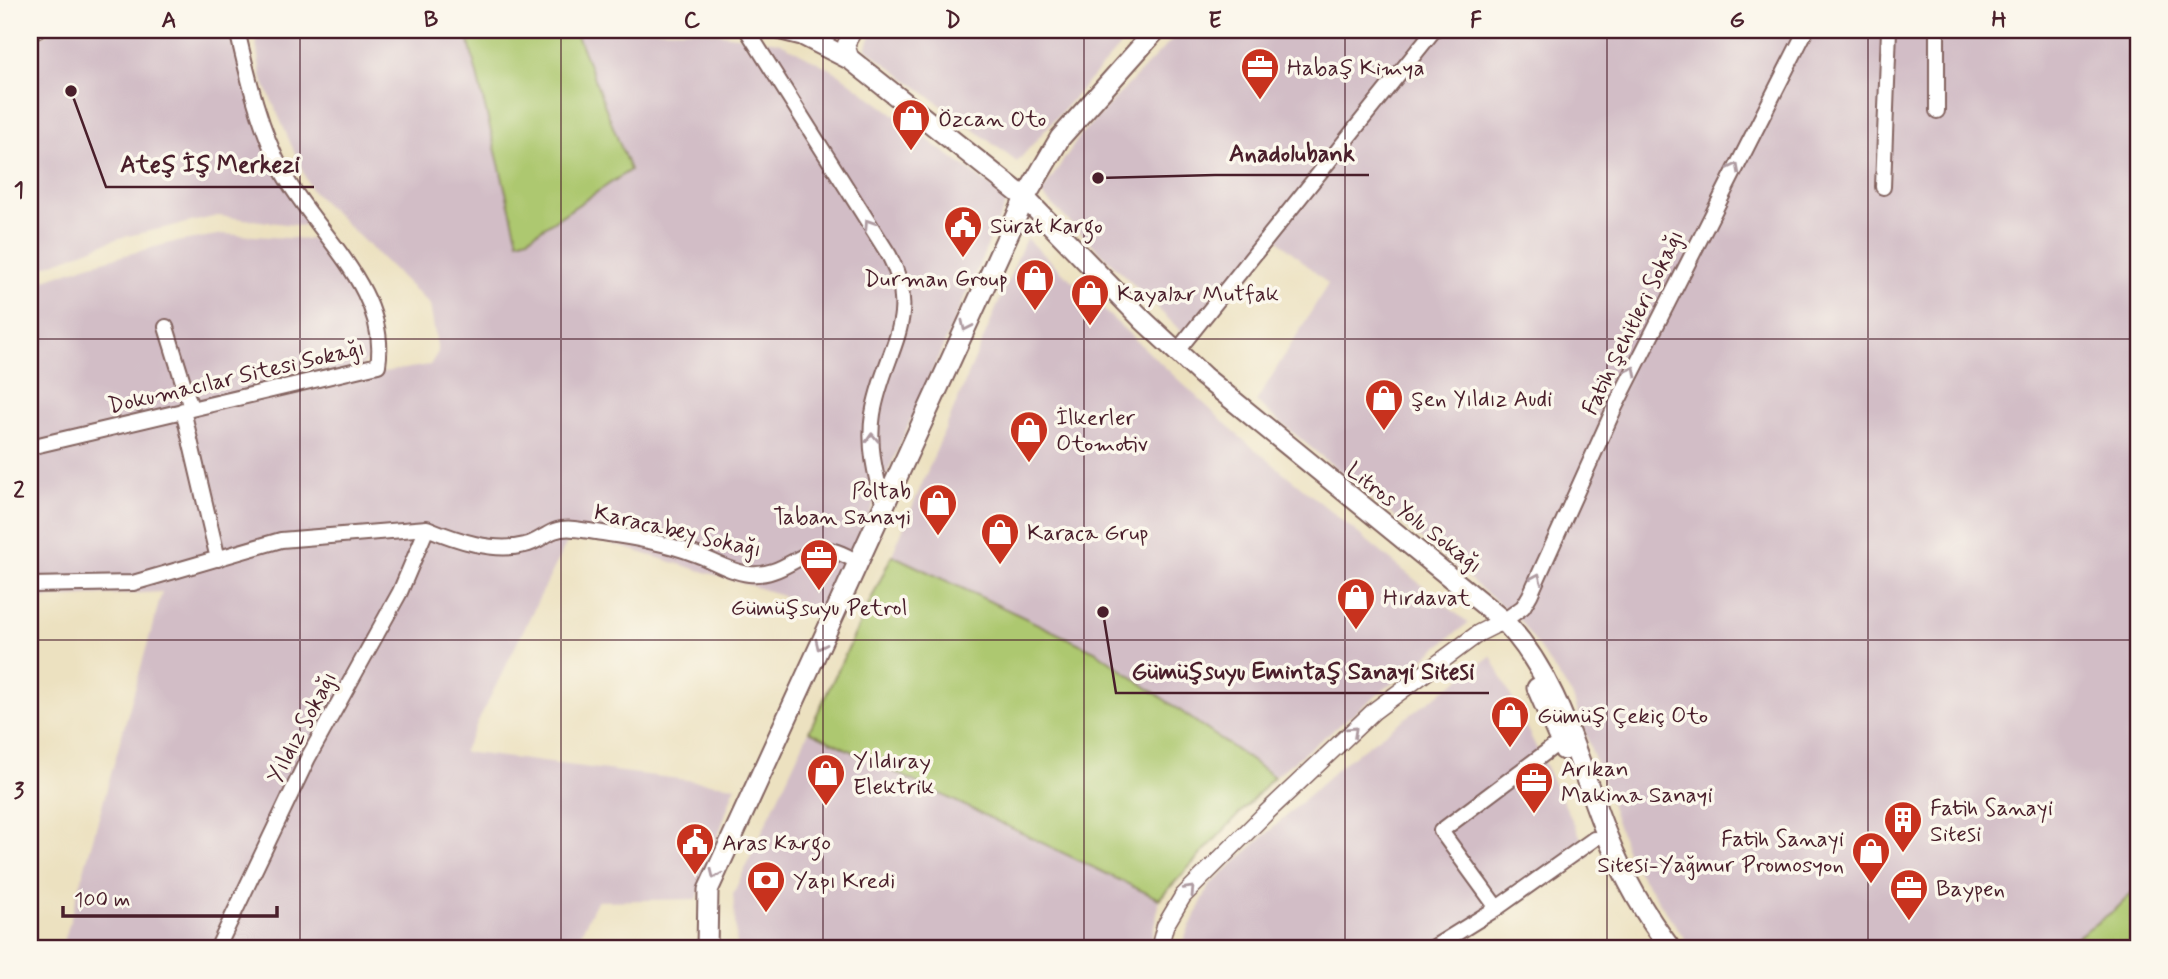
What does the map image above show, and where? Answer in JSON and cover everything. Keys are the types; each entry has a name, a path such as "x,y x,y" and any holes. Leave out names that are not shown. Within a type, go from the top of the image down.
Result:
{"main road":[{"name":"Litros Yolu Sokağı","path":"782,30 802,36 851,60 1026,198 1028,214 1048,241 1173,356 1342,506 1467,601 1516,634 1564,712 1608,839 1636,898 1671,949"},
{"path":"707,949 708,890 1026,198 1060,138 1156,30"},
{"name":"Litros Yolu Sokağı","path":"1499,624 1534,683 1561,741 1594,839 1622,898 1655,949"}],"street":[{"path":"30,34 38,30"},
{"name":"Dokumacılar Sitesi Sokağı","path":"30,447 378,365 380,353 376,319 358,282 295,193 273,151 249,82 237,30"},
{"path":"747,30 889,255 903,285 903,313 873,411 870,433 876,480 884,505"},
{"path":"806,30 822,30"},
{"path":"851,60 846,44 854,30"},
{"path":"1173,356 1434,30"},
{"name":"Fatih Şehitleri Sokağı","path":"1499,624 1523,607 1530,595 1614,409 1806,30"},
{"path":"1883,187 1889,30"},
{"path":"1937,30 1937,111"},
{"path":"166,327 187,409 218,559"},
{"name":"Karacabey Sokağı","path":"30,585 132,583 281,540 427,528 450,537 502,548 526,545 568,528 597,532 693,553 748,574 766,575 781,570 814,551 835,551 858,562"},
{"name":"Yıldız Sokağı","path":"217,949 308,758 400,592 427,528"},
{"path":"1159,949 1165,926 1183,896 1265,814 1374,711 1468,641 1499,624"},
{"path":"1497,908 1441,831 1561,741"},
{"path":"1431,949 1497,908 1594,839"}],"shaded area":[{"path":"54,30 232,30 306,223 302,226 218,216 119,238 30,272 30,42"},
{"path":"254,30 466,30 519,241 630,170 575,30 694,30 779,42 838,73 1008,199 825,615 775,593 572,532 463,752 735,786 697,899 597,901 573,949 62,949 162,592 30,599 30,285 88,265 170,243 223,234 320,240 327,245 366,319 372,352 356,376 430,365 438,352 430,305 311,190 261,76"},
{"path":"873,30 1134,30 1017,162 866,49"},
{"path":"1181,30 1937,30 1951,33 2138,30 2138,887 2116,909 2060,949 1692,949 1630,860 1572,695 1521,622 1256,402 1328,284 1274,236 1193,343 1041,194 1081,134"},
{"path":"1026,238 1240,437 1468,623 1274,777 1097,652 892,555"},
{"path":"1491,656 1590,856 1446,949 1184,949 1184,939 1209,886 1345,762"},
{"path":"809,731 1159,899 1150,949 737,949 733,894"}],"green space":[{"path":"466,30 575,30 630,170 528,238 518,241"},
{"path":"892,555 1097,652 1274,777 1159,899 809,731"},
{"path":"2138,887 2138,949 2060,949 2116,909"}],"place":[{"name":"Ateş İş Merkezi","path":"71,91"},
{"name":"Habaş Kimya","path":"1260,101"},
{"name":"Özcan Oto","path":"911,152"},
{"name":"Anadolubank","path":"1098,178"},
{"name":"Sürat Kargo","path":"963,259"},
{"name":"Durman Group","path":"1035,312"},
{"name":"Kayalar Mutfak","path":"1090,327"},
{"name":"Şen Yıldız Audi","path":"1384,432"},
{"name":"İlkerler Otomotiv","path":"1029,464"},
{"name":"Poltab Taban Sanayi","path":"938,537"},
{"name":"Karaca Grup","path":"1000,566"},
{"name":"Gümüşsuyu Petrol","path":"819,592"},
{"name":"Gümüşsuyu Emintaş Sanayi Sitesi","path":"1103,612"},
{"name":"Hırdavat","path":"1356,631"},
{"name":"Gümüş Çekiç Oto","path":"1510,749"},
{"name":"Yıldıray Elektrik","path":"826,807"},
{"name":"Arıkan Makina Sanayi","path":"1534,815"},
{"name":"Fatih Sanayi Sitesi","path":"1903,854"},
{"name":"Aras Kargo","path":"695,876"},
{"name":"Fatih Sanayi Sitesi-Yağmur Promosyon","path":"1871,885"},
{"name":"Yapı Kredi","path":"766,914"},
{"name":"Baypen","path":"1909,922"}]}
